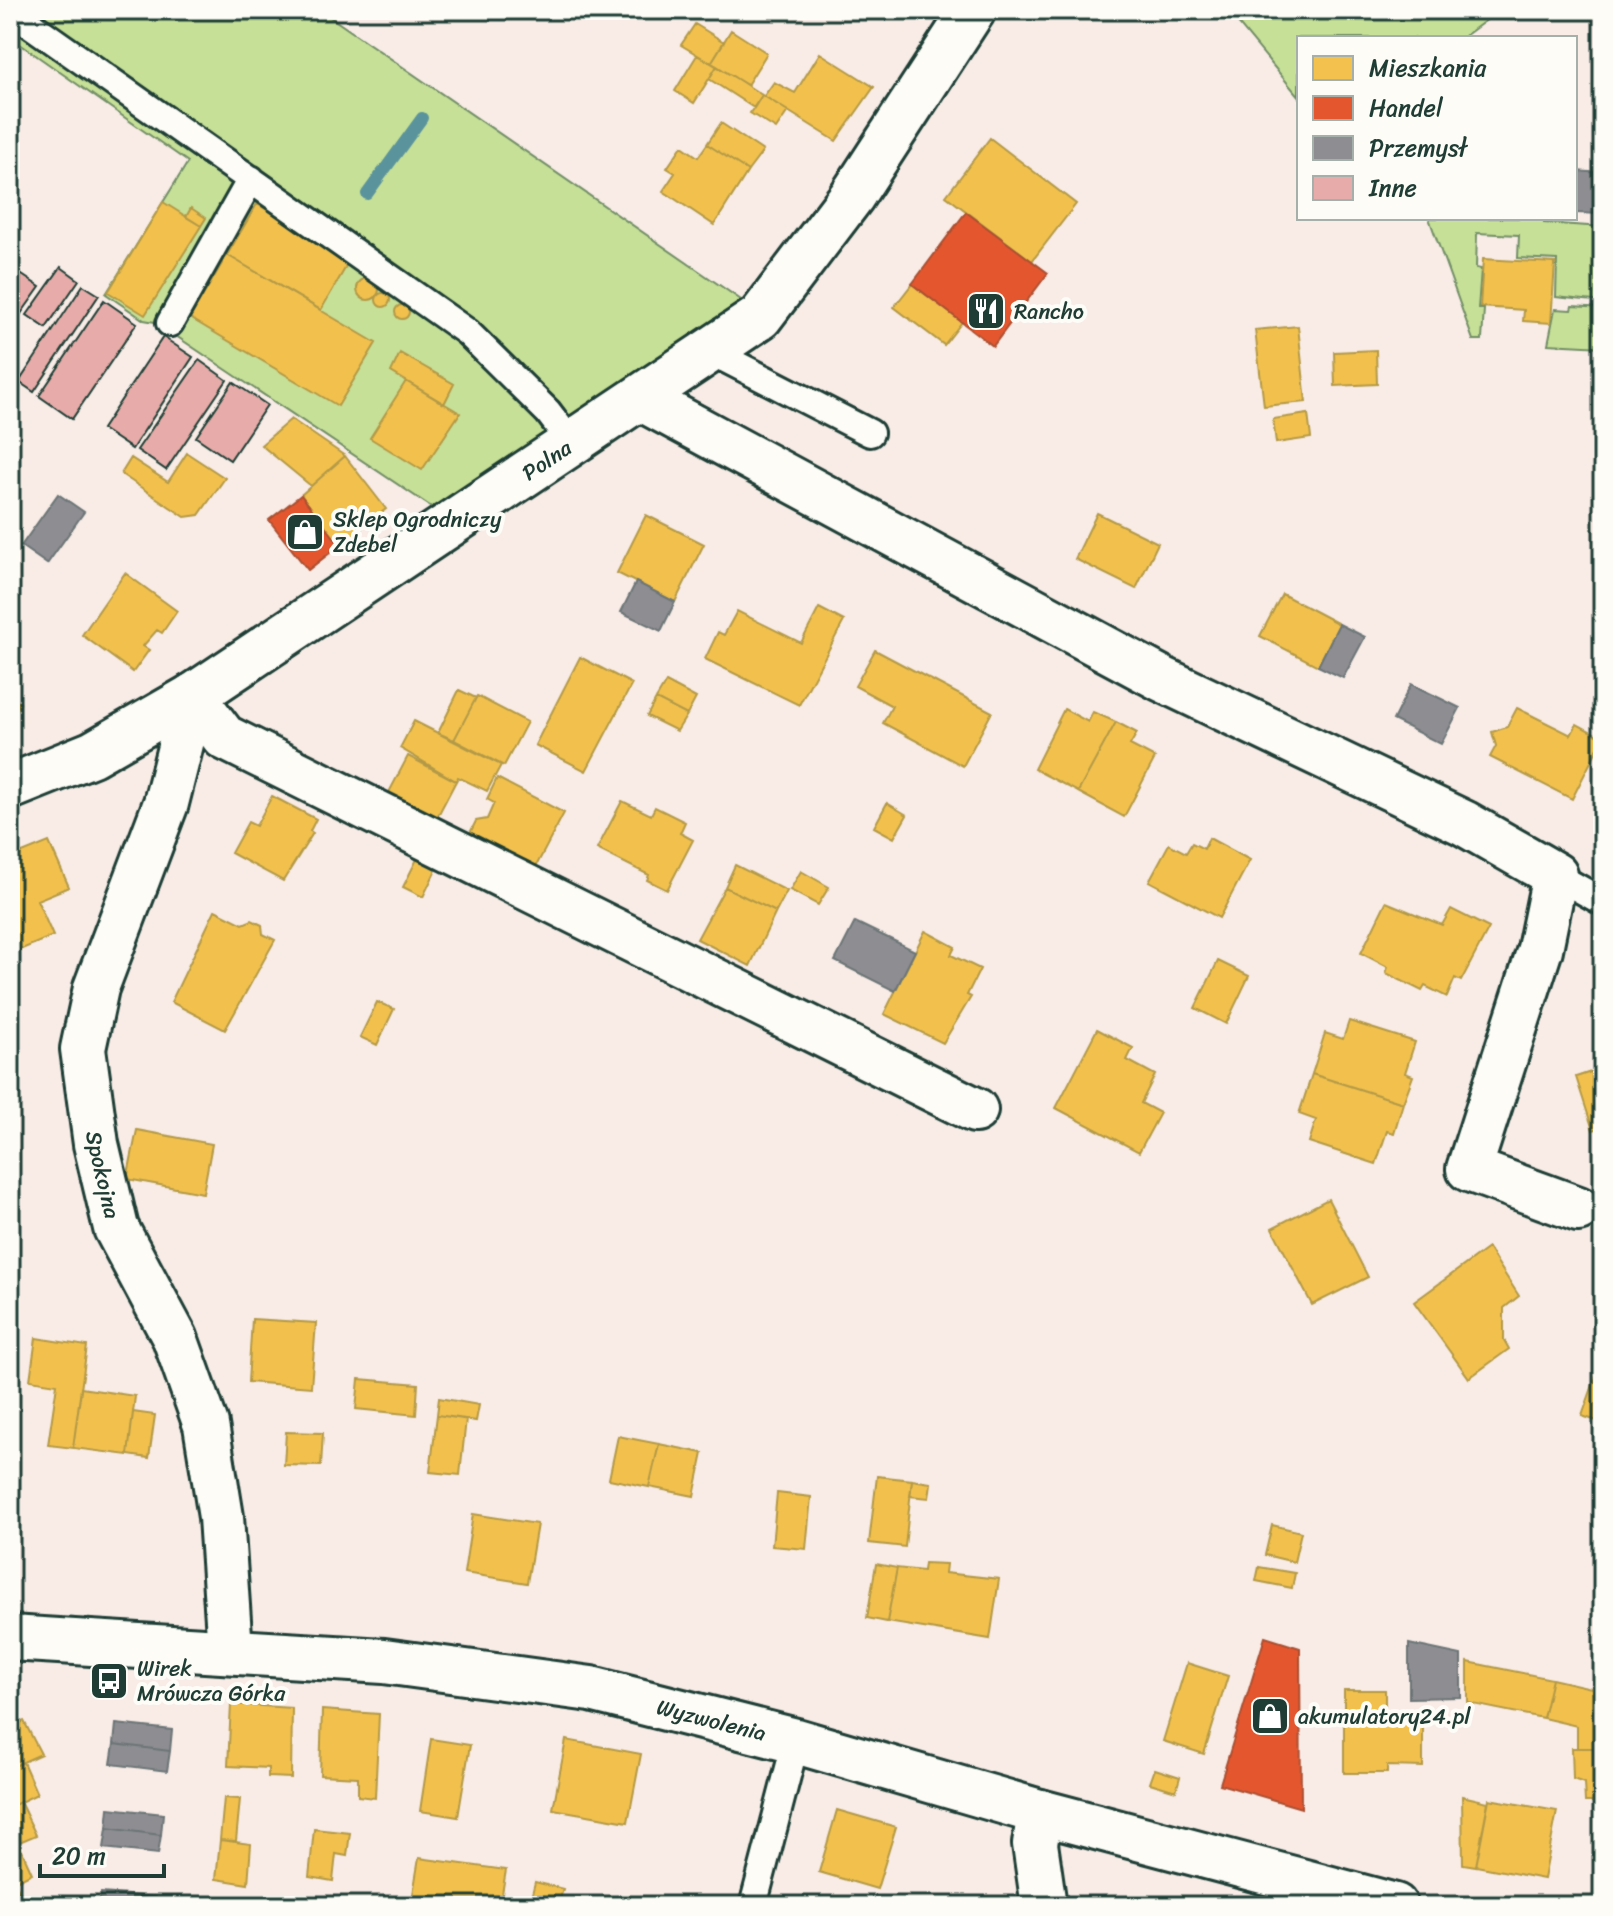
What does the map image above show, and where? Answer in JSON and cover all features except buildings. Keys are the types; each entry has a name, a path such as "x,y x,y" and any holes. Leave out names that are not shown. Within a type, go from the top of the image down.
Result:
{"street":[{"name":"Polna","path":"10,787 92,754 193,696 642,399 760,317 852,196 957,15"},
{"path":"642,399 1162,679 1464,823 1555,875 1540,949 1469,1169 1578,1209"},
{"path":"193,696 224,737 975,1110"},
{"name":"Spokojna","path":"193,696 166,803 96,988 83,1049 96,1144 116,1228 175,1338 206,1425 221,1517 230,1650"},
{"name":"Wyzwolenia","path":"10,1638 384,1661 591,1689 796,1741 1040,1812 1395,1906"},
{"path":"1040,1812 1035,1844 1044,1906"}],"lane":[{"path":"10,10 467,332 548,412 573,445"},
{"path":"170,323 251,179"},
{"path":"710,351 870,433"},
{"path":"1555,875 1603,902"},
{"path":"753,1906 796,1741"}],"green space":[{"path":"10,10 320,10 744,302 442,514 155,322 144,320 106,294 188,162 10,37"},
{"path":"1227,10 1500,10 1465,36 1297,36 1297,95"},
{"path":"1430,220 1544,220 1544,223 1603,227 1603,302 1556,297 1557,260 1518,258 1519,235 1477,233 1476,268 1481,269 1478,309 1484,309 1482,340 1473,340"},
{"path":"1572,306 1603,308 1603,347 1548,344 1555,309 1571,310"}],"waterway":[{"path":"367,194 422,118"}],"place":[{"name":"Rancho","path":"986,311"},
{"name":"Sklep Ogrodniczy Zdebel","path":"305,532"},
{"name":"Wirek Mrówcza Górka","path":"109,1681"},
{"name":"akumulatory24.pl","path":"1270,1716"}]}
